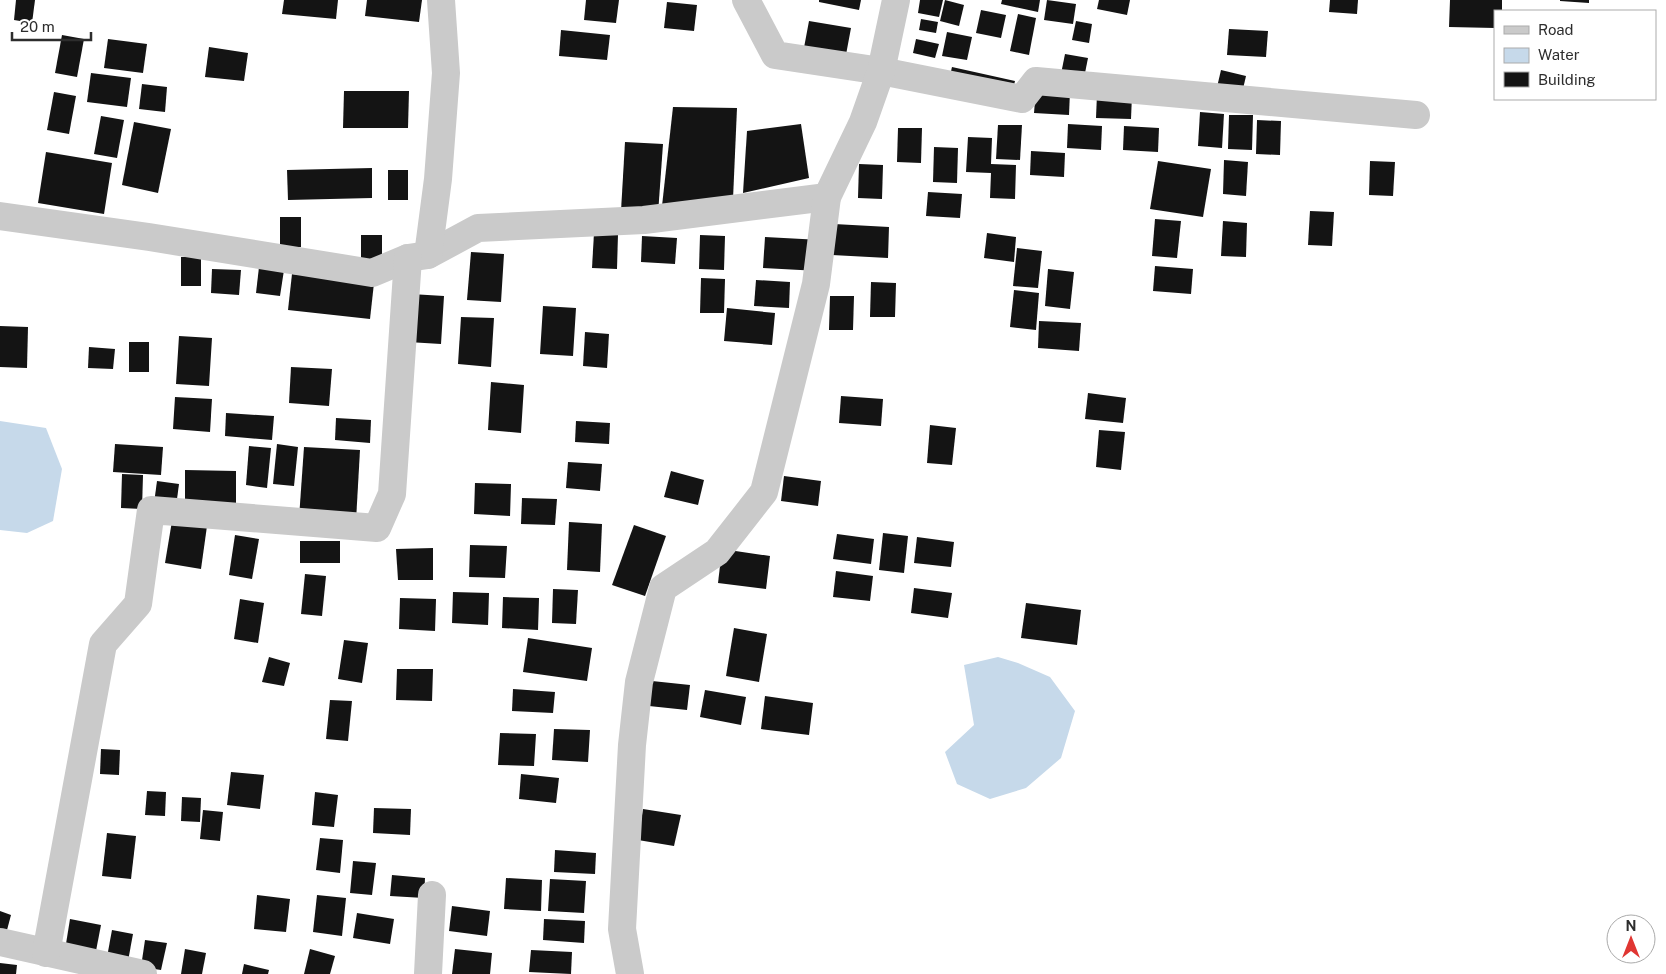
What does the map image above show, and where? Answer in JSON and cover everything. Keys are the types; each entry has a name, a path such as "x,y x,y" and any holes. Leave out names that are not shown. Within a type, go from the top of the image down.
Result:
{"street":[{"path":"46,952 104,644 138,604 151,510 377,528 392,494 418,256 438,179 446,73 441,0"},
{"path":"746,0 776,55 880,71 1022,99 1036,81 1416,115"},
{"path":"630,974 622,929 632,745 639,682 663,588 717,552 764,492 816,284 827,196 863,122 880,71 896,0"},
{"path":"0,216 149,237 372,273 418,256 478,228 644,220 827,196"},
{"path":"428,974 432,895"},
{"path":"0,942 143,974"}],"water":[{"path":"0,421 46,428 62,469 53,521 27,533 0,530"},
{"path":"998,657 1018,663 1050,677 1075,711 1061,758 1026,788 990,799 957,784 945,752 974,725 964,665"}],"building":[{"path":"16,0 35,0 32,23 14,20"},
{"path":"284,0 338,0 336,19 282,14"},
{"path":"367,0 422,0 419,22 365,16"},
{"path":"586,0 619,0 616,23 584,20"},
{"path":"819,0 861,0 859,10 819,2"},
{"path":"920,0 943,0 939,17 918,13"},
{"path":"945,0 964,5 959,26 940,21"},
{"path":"1002,0 1040,0 1038,12 1001,4"},
{"path":"1047,0 1076,4 1073,24 1044,20"},
{"path":"1099,0 1130,0 1127,15 1097,9"},
{"path":"1330,0 1358,0 1357,14 1329,12"},
{"path":"1450,0 1502,0 1502,10 1494,10 1494,28 1449,27"},
{"path":"1589,0 1589,3 1560,1"},
{"path":"667,2 697,5 694,31 664,28"},
{"path":"981,10 1006,15 1001,38 976,33"},
{"path":"1018,14 1036,18 1029,55 1010,51"},
{"path":"921,19 938,22 936,33 919,30"},
{"path":"809,21 851,28 845,60 803,53"},
{"path":"1076,21 1092,24 1089,43 1072,40"},
{"path":"1229,29 1268,31 1266,57 1227,55"},
{"path":"561,30 610,35 607,60 559,56"},
{"path":"947,32 972,37 967,60 942,56"},
{"path":"62,35 84,39 77,77 55,73"},
{"path":"108,39 147,44 143,73 104,68"},
{"path":"916,39 939,44 935,58 913,53"},
{"path":"209,47 248,53 244,81 205,77"},
{"path":"1065,54 1088,58 1084,78 1061,74"},
{"path":"952,67 1015,81 1011,97 948,84"},
{"path":"1221,70 1246,76 1239,106 1214,100"},
{"path":"91,73 131,78 127,107 87,102"},
{"path":"142,84 167,87 165,112 139,109"},
{"path":"1036,89 1070,91 1069,115 1034,113"},
{"path":"344,91 409,91 408,128 343,128"},
{"path":"54,92 76,96 69,134 47,130"},
{"path":"1097,94 1132,95 1131,119 1096,118"},
{"path":"673,107 737,108 733,199 662,206"},
{"path":"1200,112 1224,114 1222,148 1198,146"},
{"path":"1229,115 1253,115 1252,150 1228,149"},
{"path":"101,116 124,120 117,158 94,154"},
{"path":"1257,120 1281,121 1280,155 1256,154"},
{"path":"134,122 171,129 158,193 122,185"},
{"path":"801,124 809,178 743,193 747,131"},
{"path":"1068,124 1102,126 1101,150 1067,148"},
{"path":"998,125 1022,125 1020,160 996,159"},
{"path":"1124,126 1159,128 1158,152 1123,150"},
{"path":"898,128 922,128 921,163 897,162"},
{"path":"968,137 992,138 991,164 1016,165 1015,199 990,198 991,173 966,172"},
{"path":"625,142 663,144 658,214 621,211"},
{"path":"934,147 958,148 957,183 933,182"},
{"path":"1031,151 1065,153 1064,177 1030,175"},
{"path":"46,152 112,163 104,214 38,203"},
{"path":"1224,160 1248,162 1246,196 1223,194"},
{"path":"1158,161 1211,169 1203,217 1150,209"},
{"path":"1370,161 1395,162 1393,196 1369,195"},
{"path":"859,164 883,165 882,199 858,198"},
{"path":"372,168 372,198 288,200 287,170"},
{"path":"388,170 408,170 408,200 388,200"},
{"path":"928,192 962,194 960,218 926,216"},
{"path":"1310,211 1334,212 1332,246 1308,245"},
{"path":"280,217 301,217 301,247 280,247"},
{"path":"1155,219 1181,221 1177,258 1152,256"},
{"path":"1223,221 1247,223 1246,257 1221,256"},
{"path":"834,224 889,227 888,258 832,255"},
{"path":"594,233 618,234 617,269 592,268"},
{"path":"987,233 1016,237 1014,262 984,258"},
{"path":"361,235 382,235 382,265 361,265"},
{"path":"700,235 725,236 724,270 699,269"},
{"path":"642,236 677,238 675,264 641,262"},
{"path":"765,237 821,240 819,271 763,268"},
{"path":"1017,248 1042,251 1038,288 1013,286"},
{"path":"471,252 504,254 501,302 467,300"},
{"path":"181,257 201,257 201,286 181,286"},
{"path":"1155,266 1193,269 1191,294 1153,291"},
{"path":"259,267 284,270 280,296 256,293"},
{"path":"212,269 241,270 239,295 211,293"},
{"path":"1048,269 1074,272 1070,309 1045,306"},
{"path":"292,274 374,283 370,319 288,310"},
{"path":"701,278 725,279 724,313 700,313"},
{"path":"756,280 790,282 789,308 754,306"},
{"path":"871,282 896,283 895,317 870,317"},
{"path":"1014,290 1039,293 1036,330 1010,327"},
{"path":"411,294 444,296 441,344 408,342"},
{"path":"830,296 854,296 853,330 829,330"},
{"path":"543,306 576,308 573,356 540,354"},
{"path":"727,308 775,313 772,345 724,341"},
{"path":"461,317 494,318 491,367 458,364"},
{"path":"1039,321 1081,323 1079,351 1038,348"},
{"path":"0,326 28,327 27,368 0,367"},
{"path":"585,332 609,334 607,368 583,366"},
{"path":"179,336 212,338 209,386 176,384"},
{"path":"129,342 149,342 149,372 129,372"},
{"path":"89,347 115,349 113,369 88,368"},
{"path":"291,367 332,369 329,406 289,403"},
{"path":"491,382 524,385 521,433 488,430"},
{"path":"1088,393 1126,398 1123,423 1085,419"},
{"path":"841,396 883,399 881,426 839,423"},
{"path":"175,397 212,399 210,432 173,429"},
{"path":"226,413 274,416 272,440 225,436"},
{"path":"336,418 371,420 370,443 335,440"},
{"path":"576,421 610,423 609,444 575,442"},
{"path":"930,425 956,428 952,465 927,463"},
{"path":"1099,430 1125,432 1121,470 1096,467"},
{"path":"115,444 163,447 161,475 113,472"},
{"path":"277,444 298,447 294,486 273,484"},
{"path":"249,446 271,448 267,488 246,485"},
{"path":"304,447 360,450 356,521 299,518"},
{"path":"568,462 602,464 600,491 566,488"},
{"path":"185,470 236,471 236,511 185,510"},
{"path":"671,471 704,480 698,505 664,497"},
{"path":"122,474 143,475 142,509 121,508"},
{"path":"784,476 821,481 818,506 781,501"},
{"path":"157,481 179,484 175,514 153,511"},
{"path":"475,483 511,484 510,516 474,514"},
{"path":"522,498 557,499 555,525 521,524"},
{"path":"172,521 207,526 201,569 165,563"},
{"path":"569,522 602,524 600,572 567,570"},
{"path":"634,525 666,536 645,596 612,585"},
{"path":"883,533 908,536 904,573 879,570"},
{"path":"837,534 874,539 871,564 833,559"},
{"path":"235,535 259,539 252,579 229,575"},
{"path":"917,537 954,542 951,567 914,563"},
{"path":"300,541 340,541 340,563 300,563"},
{"path":"470,545 507,546 505,578 469,577"},
{"path":"433,548 433,580 398,580 396,549"},
{"path":"722,549 770,556 766,589 718,583"},
{"path":"836,571 873,576 870,601 833,597"},
{"path":"305,574 326,576 322,616 301,614"},
{"path":"914,588 952,593 948,618 911,613"},
{"path":"553,589 578,590 576,624 552,623"},
{"path":"453,592 489,593 488,625 452,623"},
{"path":"503,597 539,598 538,630 502,628"},
{"path":"400,598 436,599 435,631 399,629"},
{"path":"240,599 264,603 258,643 234,639"},
{"path":"1026,603 1081,610 1077,645 1021,638"},
{"path":"734,628 767,634 759,682 726,676"},
{"path":"528,638 592,648 587,681 523,672"},
{"path":"344,640 368,643 362,683 338,679"},
{"path":"269,657 290,663 284,686 262,682"},
{"path":"397,669 433,669 432,701 396,700"},
{"path":"652,681 690,685 687,710 649,706"},
{"path":"513,689 555,692 553,713 512,711"},
{"path":"705,690 746,697 741,725 700,717"},
{"path":"765,696 813,703 809,735 761,729"},
{"path":"330,700 352,701 348,741 326,739"},
{"path":"554,729 590,730 588,762 552,760"},
{"path":"500,733 536,734 534,766 498,765"},
{"path":"101,749 120,750 119,775 100,774"},
{"path":"231,772 264,775 260,809 227,805"},
{"path":"521,774 559,778 556,803 519,799"},
{"path":"147,791 166,792 165,816 145,815"},
{"path":"315,792 338,795 334,827 312,825"},
{"path":"182,797 201,798 200,822 181,821"},
{"path":"374,808 411,809 410,835 373,833"},
{"path":"643,809 681,815 674,846 638,840"},
{"path":"203,810 223,812 220,841 200,839"},
{"path":"107,833 136,836 131,879 102,876"},
{"path":"320,838 343,840 340,873 316,870"},
{"path":"555,850 596,853 595,874 554,872"},
{"path":"353,861 376,863 372,895 350,893"},
{"path":"392,875 425,878 424,898 390,896"},
{"path":"506,878 542,880 541,911 504,909"},
{"path":"550,879 586,881 584,913 548,911"},
{"path":"257,895 290,899 286,932 254,929"},
{"path":"317,895 346,898 342,936 313,932"},
{"path":"452,906 490,911 487,936 449,931"},
{"path":"0,911 11,915 3,945 0,944"},
{"path":"357,913 394,919 390,944 353,938"},
{"path":"70,919 101,925 95,956 65,950"},
{"path":"544,919 585,921 584,943 543,940"},
{"path":"112,930 133,934 128,961 107,957"},
{"path":"145,940 167,943 161,970 141,967"},
{"path":"185,949 206,953 202,974 181,974"},
{"path":"310,949 335,956 330,974 304,974"},
{"path":"455,949 492,953 490,974 452,974"},
{"path":"531,950 572,952 571,974 529,972"},
{"path":"0,963 17,965 16,974 0,974"},
{"path":"244,964 269,970 268,974 242,974"}]}
